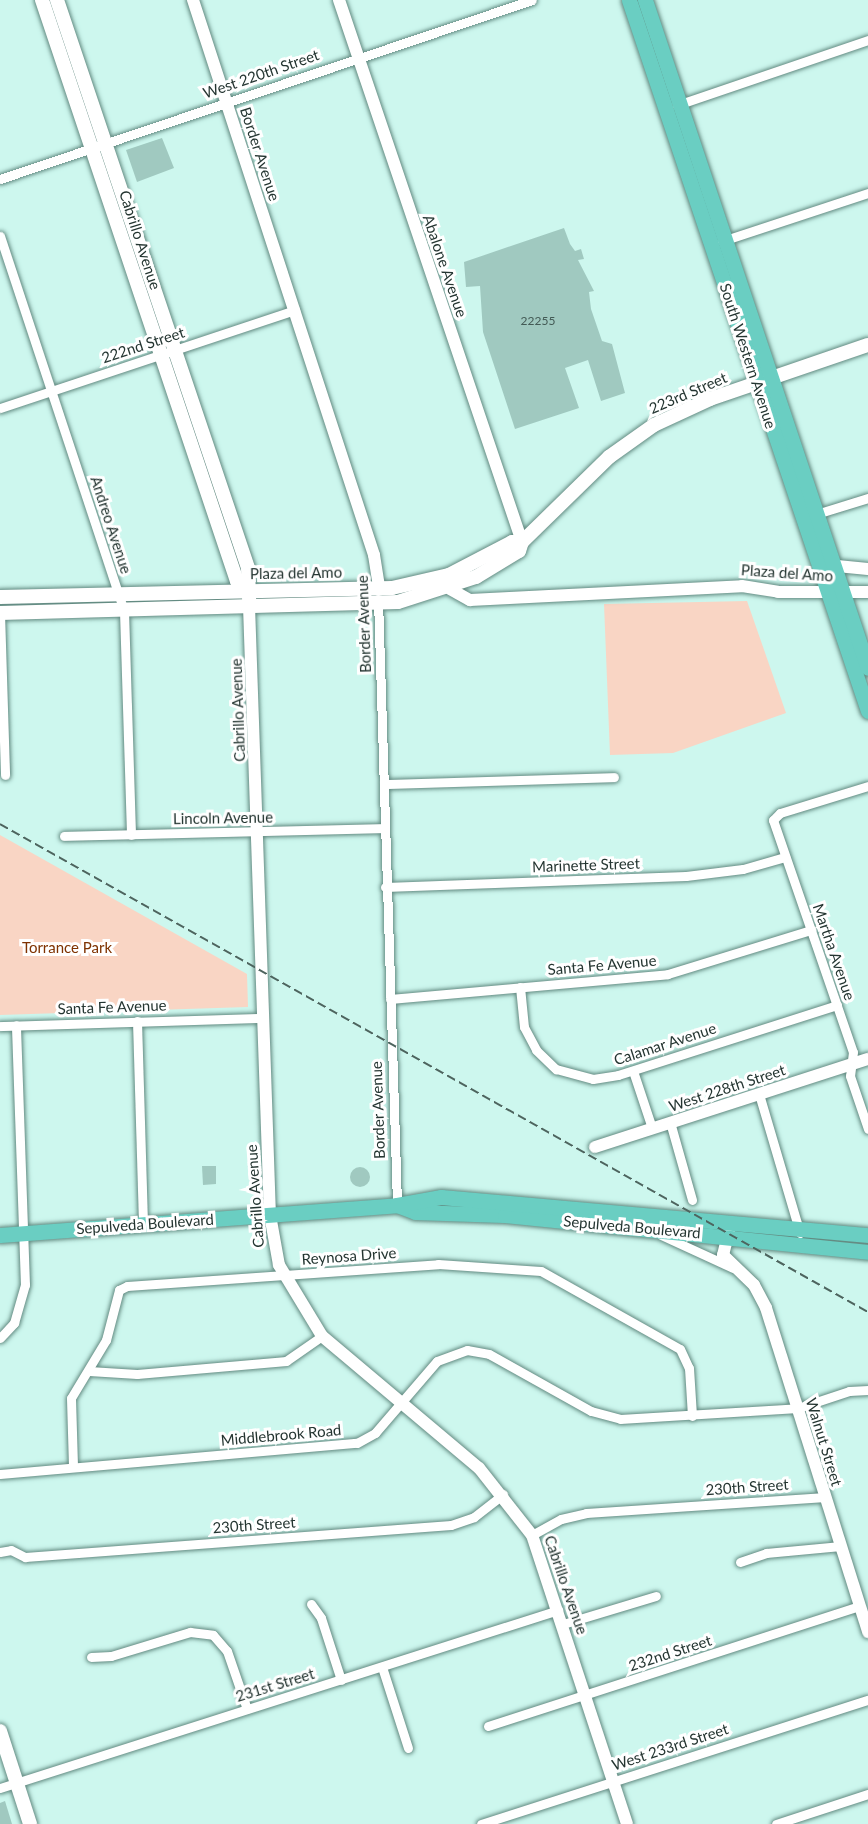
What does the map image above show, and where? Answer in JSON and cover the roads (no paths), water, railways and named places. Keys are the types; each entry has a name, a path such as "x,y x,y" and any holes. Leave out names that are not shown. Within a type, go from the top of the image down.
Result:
{"main road":[{"name":"Cabrillo Avenue","path":"42,0 98,145"},
{"name":"Cabrillo Avenue","path":"57,0 98,145 167,352 237,581 245,590 249,606"},
{"name":"South Western Avenue","path":"629,0 673,109"},
{"name":"South Western Avenue","path":"645,0 673,109 717,243 809,516 833,566 868,668"},
{"name":"223rd Street","path":"522,542 609,458 650,427 692,406 868,345"},
{"name":"South Western Avenue","path":"809,516 817,564 868,711"},
{"path":"0,613 124,612 249,606 378,604 450,589 476,578 519,551 522,542"},
{"name":"Plaza del Amo","path":"0,597 410,586 448,575 522,542"},
{"name":"Sepulveda Boulevard","path":"0,1235 397,1205 441,1197 651,1230 729,1230"},
{"name":"Sepulveda Boulevard","path":"531,1211 800,1237 868,1252"},
{"name":"Sepulveda Boulevard","path":"800,1237 868,1235"},
{"path":"0,1731 30,1824"}],"street":[{"name":"Border Avenue","path":"193,0 375,555 379,588 383,828 397,1205"},
{"name":"Abalone Avenue","path":"339,0 522,542"},
{"name":"West 220th Street","path":"0,179 532,0"},
{"path":"673,109 868,40"},
{"path":"717,243 868,193"},
{"name":"Andreo Avenue","path":"0,236 124,612 131,835"},
{"name":"222nd Street","path":"0,408 295,310"},
{"path":"809,516 868,498"},
{"name":"Plaza del Amo","path":"817,564 868,569"},
{"path":"476,578 480,593 489,598"},
{"name":"Plaza del Amo","path":"450,589 470,600 742,586 827,593 868,592"},
{"name":"Cabrillo Avenue","path":"249,606 258,833 261,1018 270,1215 283,1276 322,1336 401,1402 503,1494 531,1535 563,1624 627,1824"},
{"path":"0,613 5,775"},
{"path":"384,784 615,777"},
{"name":"Martha Avenue","path":"868,786 780,813 773,820 853,1052 850,1076 868,1129"},
{"name":"Lincoln Avenue","path":"64,836 258,833 383,828"},
{"name":"Marinette Street","path":"385,887 686,876 743,869 785,857"},
{"name":"Santa Fe Avenue","path":"390,999 668,974 811,930"},
{"name":"Calamar Avenue","path":"520,987 529,1039 556,1069 593,1078 633,1071 837,1005"},
{"name":"Santa Fe Avenue","path":"0,1026 261,1018"},
{"path":"137,1021 143,1225"},
{"path":"0,1338 14,1323 23,1297 16,1025"},
{"name":"West 228th Street","path":"595,1147 868,1059"},
{"path":"633,1071 652,1128"},
{"path":"759,1094 800,1237"},
{"path":"670,1122 692,1200"},
{"name":"Walnut Street","path":"651,1230 737,1270"},
{"name":"Walnut Street","path":"729,1230 723,1255 760,1294 868,1632"},
{"name":"Reynosa Drive","path":"73,1466 68,1409 106,1340 123,1288 438,1264 551,1274 680,1349 690,1368 692,1416"},
{"path":"89,1371 137,1374 286,1361 322,1336"},
{"name":"Middlebrook Road","path":"0,1474 357,1443 375,1433 437,1361 467,1350 489,1354 603,1415 635,1420 798,1408 849,1391 868,1390"},
{"name":"230th Street","path":"0,1552 11,1550 26,1557 451,1525 474,1517 503,1494"},
{"name":"230th Street","path":"531,1535 561,1519 586,1513 825,1497"},
{"path":"741,1562 766,1553 841,1546"},
{"path":"563,1624 656,1596"},
{"path":"311,1604 321,1618 341,1680"},
{"name":"232nd Street","path":"488,1726 860,1606"},
{"name":"231st Street","path":"0,1788 558,1610"},
{"path":"91,1657 111,1656 190,1632 213,1635 227,1651 247,1709"},
{"path":"382,1667 408,1748"},
{"name":"West 233rd Street","path":"481,1824 868,1700"},
{"path":"776,1824 868,1794"}],"railway":[{"path":"0,824 868,1312"}],"park label":[{"name":"Torrance Park","path":"67,948"}]}
